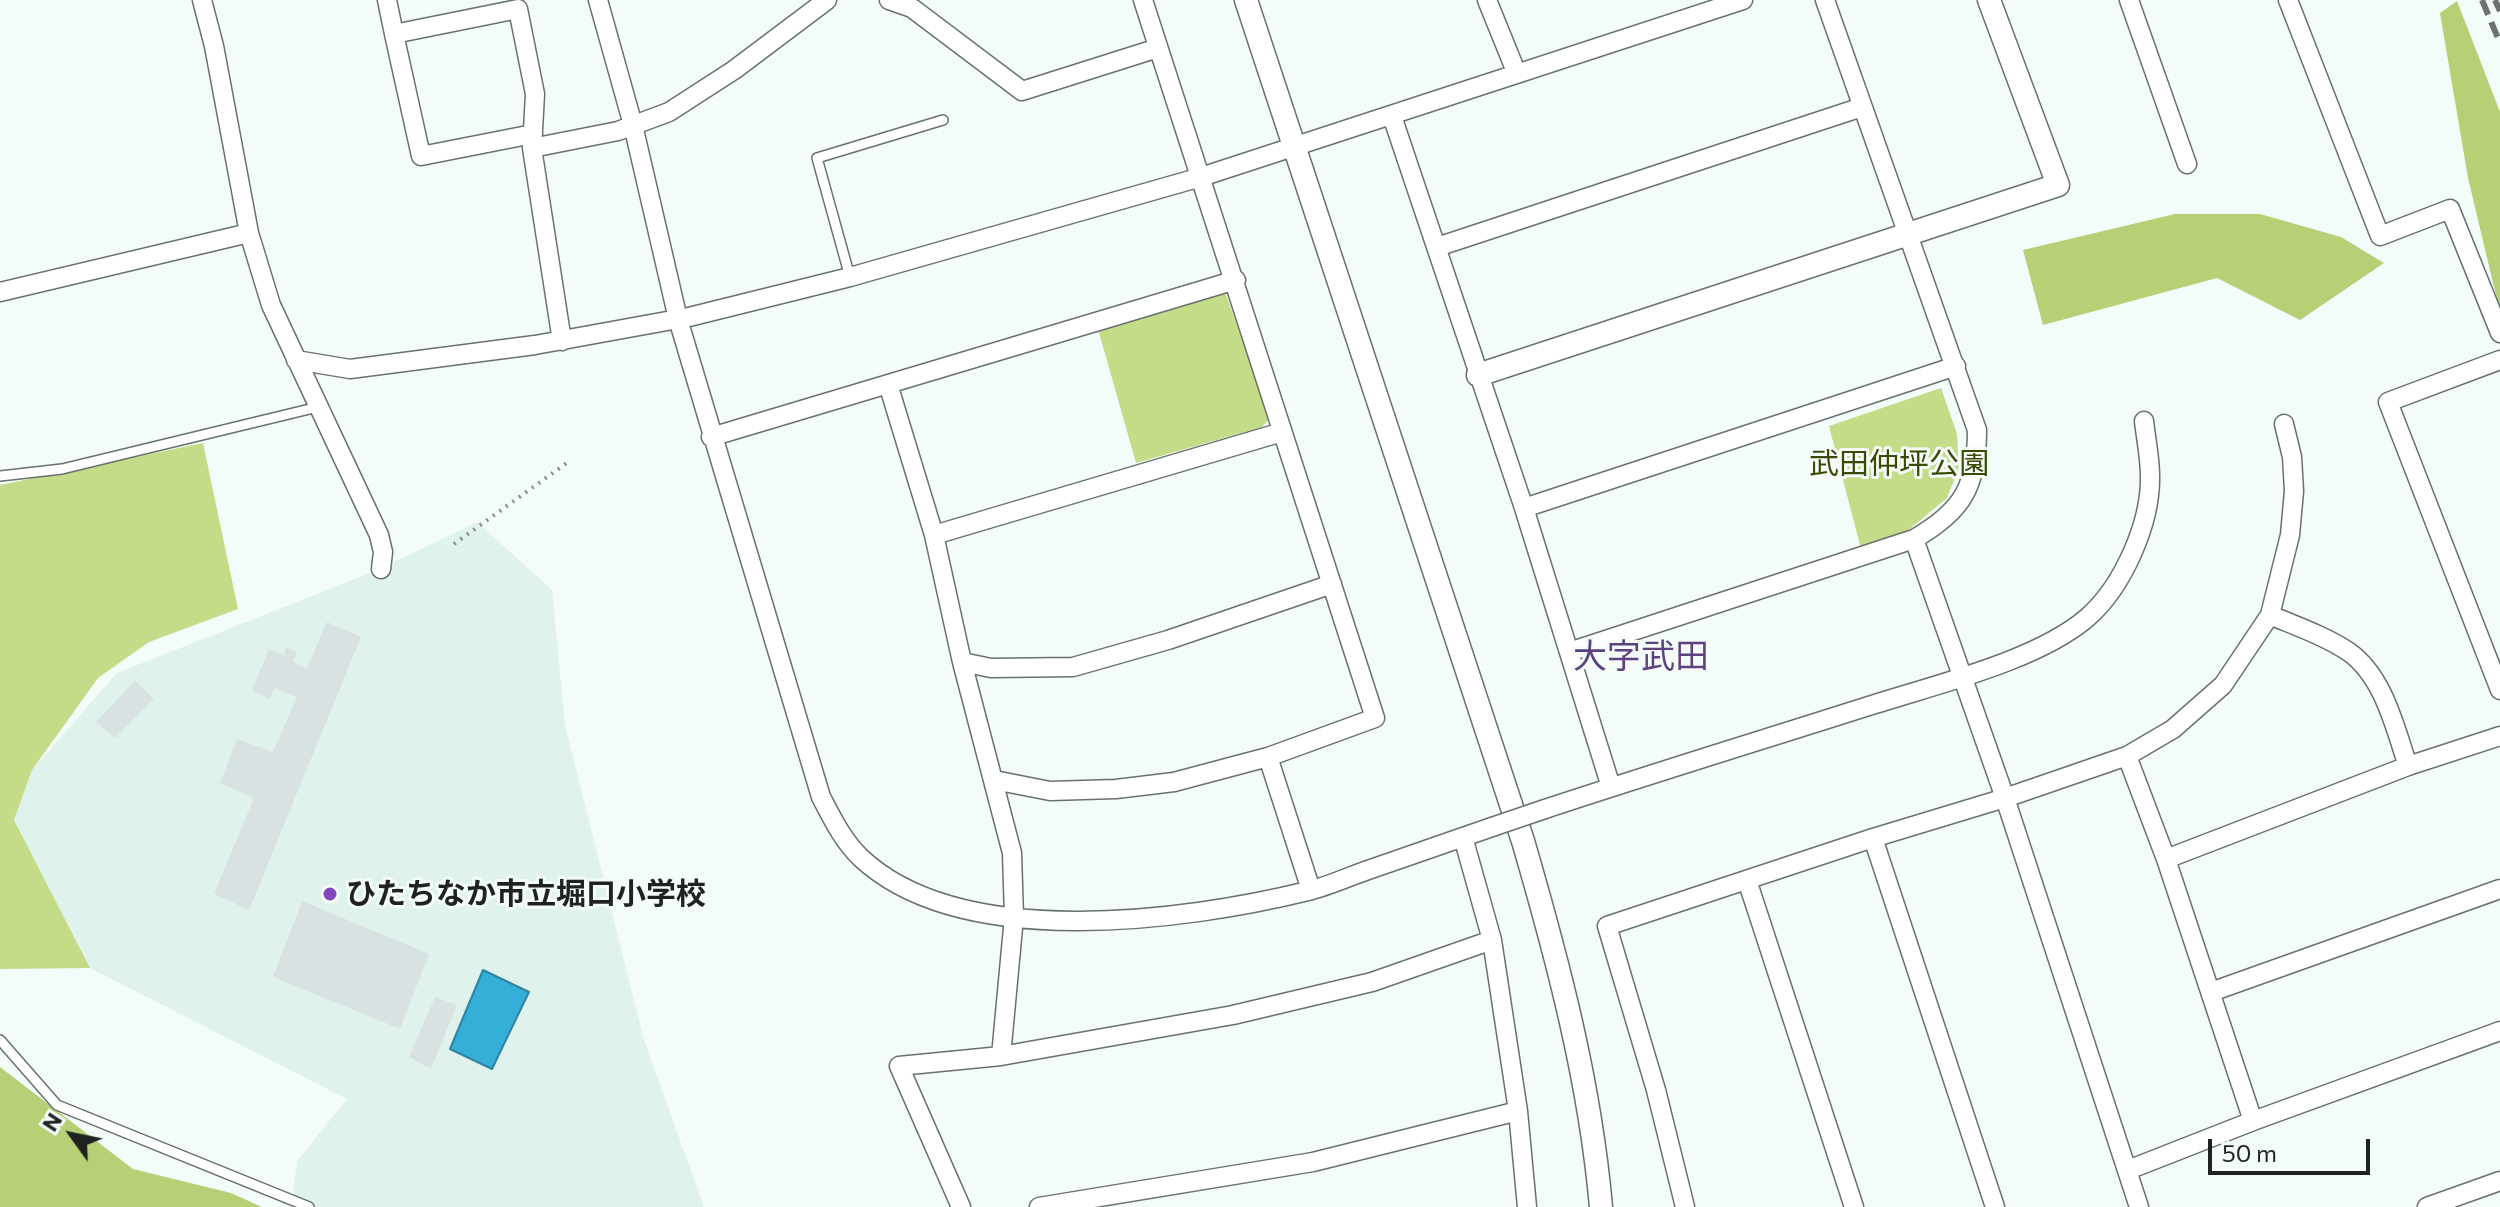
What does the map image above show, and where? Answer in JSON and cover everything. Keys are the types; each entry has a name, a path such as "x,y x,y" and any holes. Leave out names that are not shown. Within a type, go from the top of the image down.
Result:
{"street":[{"path":"202,0 214,46 249,233 271,305 379,535 383,552 381,569"},
{"path":"387,0 421,156 618,131 669,112 827,0"},
{"path":"598,0 633,125 678,319 711,437 821,797 839,831 860,857 887,878 923,896 961,908 1014,917 1088,920 1201,913 1311,890 1611,787 1963,677 2056,641 2090,616 2115,584 2135,548 2146,513 2151,477 2144,421"},
{"path":"889,0 914,4 1022,91 1158,48"},
{"path":"994,780 1050,791 1116,789 1174,782 1268,757 1375,718 1236,280 1143,0"},
{"path":"1246,0 1539,895 1580,1063 1601,1207"},
{"path":"1487,0 1517,74"},
{"path":"296,360 350,369 562,341 678,319 850,277 1201,177 1743,0"},
{"path":"1569,652 1914,539 1937,526 1955,510 1969,488 1977,460 1977,430 1825,0"},
{"path":"1478,375 2058,185 1989,0"},
{"path":"2129,0 2187,164"},
{"path":"2288,0 2380,236 2450,209 2500,333"},
{"path":"394,34 518,9 535,94 532,141 562,341"},
{"path":"1437,247 1862,107"},
{"path":"1392,116 1524,508 1611,787"},
{"path":"0,292 249,233"},
{"path":"711,437 1236,280"},
{"path":"2500,360 2388,402 2500,690"},
{"path":"1524,508 1956,366"},
{"path":"888,384 934,535 962,662 1012,853 1014,917 1001,1056"},
{"path":"1685,1207 1656,1090 1607,926 2127,756 2173,729 2223,685 2270,615 2290,535 2294,491 2292,457 2284,424"},
{"path":"934,535 1282,432"},
{"path":"1914,539 2005,798 2139,1207"},
{"path":"962,662 991,668 1073,667 1168,640 1332,584"},
{"path":"2270,615 2351,654 2370,675 2387,707 2408,766"},
{"path":"2166,859 2408,766 2500,736"},
{"path":"2127,756 2166,859 2253,1121"},
{"path":"1268,757 1311,890"},
{"path":"1463,837 1492,940 1518,1111 1527,1207"},
{"path":"1873,838 1995,1207"},
{"path":"1747,880 1854,1207"},
{"path":"2211,992 2500,889"},
{"path":"961,1207 899,1066 1001,1056 1233,1015 1372,982 1492,940"},
{"path":"2128,1170 2500,1031"},
{"path":"1039,1207 1313,1162 1518,1111"},
{"path":"2427,1207 2500,1181"}],"lane":[{"path":"850,277 817,158 943,120"},
{"path":"0,476 62,469 318,407"},
{"path":"0,1040 57,1105 309,1207"}],"path":[{"path":"454,544 568,462"}],"shaded area":[{"name":"ひたちなか市立堀口小学校","path":"477,522 552,590 565,725 644,1040 704,1207 307,1207 292,1201 297,1161 347,1099 90,968 14,820 32,770 117,673 380,569"}],"green space":[{"path":"2457,1 2500,112 2500,312 2468,178 2440,13"},
{"path":"2175,214 2260,214 2341,237 2384,263 2300,320 2217,278 2043,325 2023,250"},
{"path":"1225,292 1270,418 1262,427 1136,463 1098,329"},
{"name":"武田仲坪公園","path":"1941,388 1957,434 1959,468 1947,498 1906,532 1861,549 1829,426"},
{"path":"203,443 238,609 149,642 98,678 32,770 14,820 90,968 0,969 0,485"},
{"path":"0,1067 133,1169 231,1193 262,1207 0,1207"}],"water":[{"path":"483,970 529,992 492,1069 450,1049"}],"building":[{"path":"327,622 361,637 249,910 214,894 254,798 220,783 237,739 273,752 297,697 275,688 269,699 252,690 269,649 284,656 286,647 297,652 293,662 307,669"},
{"path":"135,681 154,699 115,738 96,722"},
{"path":"302,901 429,954 400,1029 273,977"},
{"path":"435,997 457,1005 431,1069 409,1057"}],"railway":[{"path":"2482,0 2500,43"},
{"path":"2495,0 2500,11"}],"place":[{"name":"ひたちなか市立堀口小学校","path":"330,894"}],"district":[{"name":"大字武田","path":"1641,657"}]}
